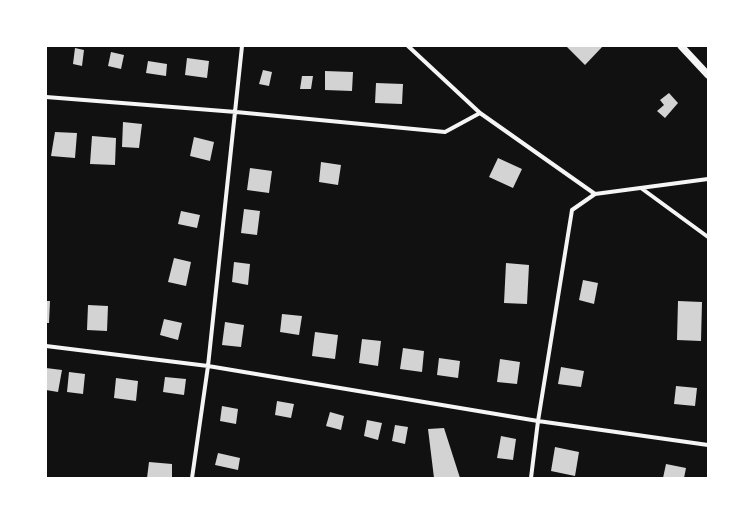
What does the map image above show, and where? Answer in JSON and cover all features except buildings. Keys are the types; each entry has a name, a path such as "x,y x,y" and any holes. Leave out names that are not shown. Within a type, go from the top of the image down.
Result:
{"street":[{"path":"192,478 208,366 242,46"},
{"path":"408,46 480,113 595,194"},
{"path":"681,46 708,75"},
{"path":"46,97 236,112 445,132 480,113"},
{"path":"531,478 538,421 572,210 595,194 708,179"},
{"path":"641,188 708,237"},
{"path":"46,346 208,366 538,421 708,445"}]}
